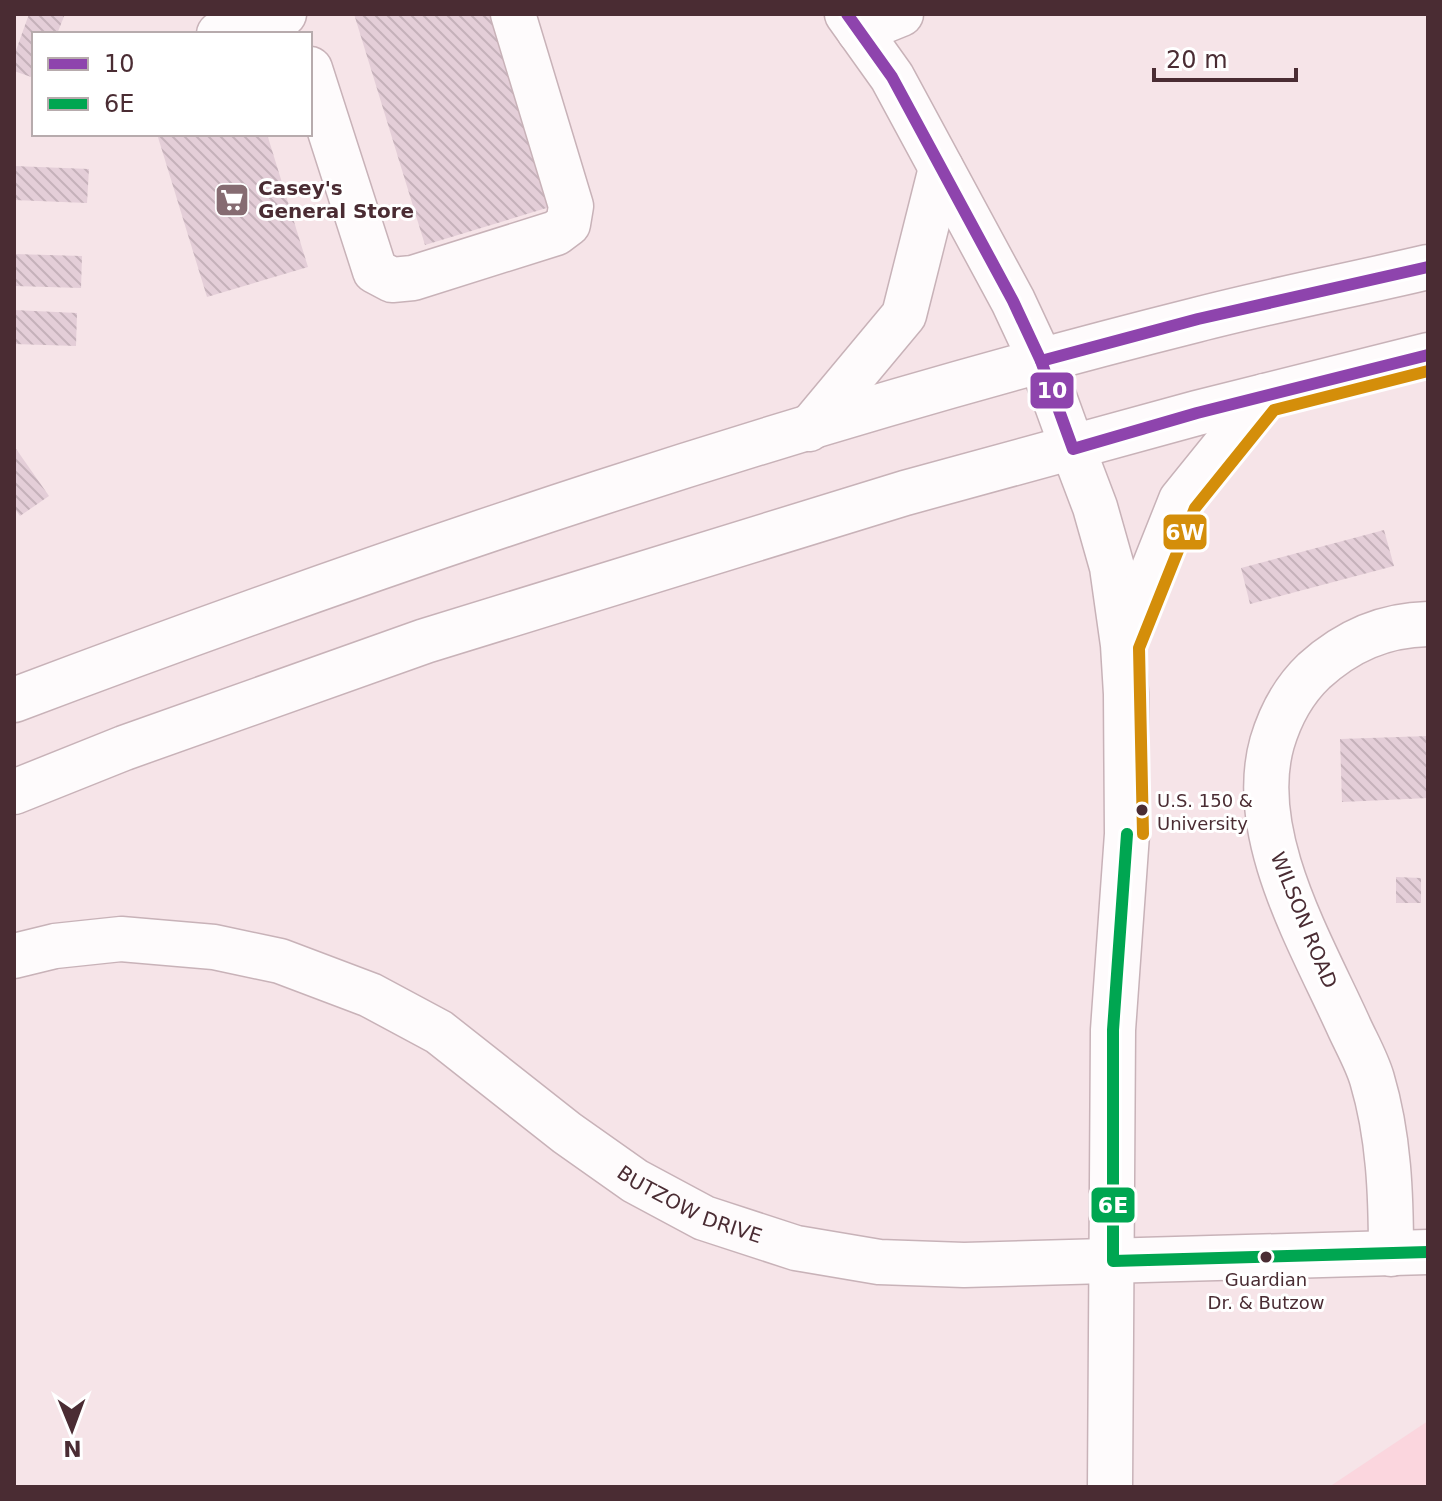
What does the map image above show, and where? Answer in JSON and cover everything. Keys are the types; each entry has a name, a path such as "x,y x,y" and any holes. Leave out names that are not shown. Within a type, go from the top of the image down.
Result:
{"main road":[{"path":"226,32 284,14"},
{"path":"312,75 375,271 392,280 413,278 556,233 568,224 571,206 513,14"},
{"path":"901,14 853,22 892,77 1013,301 1041,361 1095,507 1112,567 1126,694 1127,834 1113,1030 1110,1487"},
{"path":"809,429 904,315 941,168"},
{"path":"14,700 226,620 520,518 809,429 1198,319 1428,267"},
{"path":"14,792 147,740 425,641 905,493 1428,355"},
{"path":"1123,645 1181,500 1265,396"},
{"name":"WILSON ROAD","path":"1409,1253 1391,1207 1384,1123 1371,1076 1279,870 1266,815 1267,761 1278,721 1301,683 1331,655 1365,635 1402,624 1428,624"},
{"name":"BUTZOW DRIVE","path":"14,956 55,946 121,939 214,947 280,961 370,995 439,1032 567,1133 635,1181 704,1218 796,1248 879,1262 964,1265 1409,1253"}],"shaded area":[{"path":"1428,1421 1428,1487 1329,1487"}],"building":[{"path":"29,14 65,14 58,32 32,32 32,77 14,71 14,56"},
{"name":"Casey's General Store","path":"354,14 504,14 563,203 425,245"},
{"name":"Casey's General Store","path":"158,136 268,136 308,267 207,297"},
{"path":"14,166 89,169 87,203 14,200"},
{"path":"14,254 82,256 81,288 14,286"},
{"path":"14,310 77,313 76,346 14,344"},
{"path":"14,446 49,496 20,516 14,508"},
{"path":"1384,530 1394,566 1250,604 1241,568"},
{"path":"1428,736 1428,798 1342,802 1340,739"},
{"path":"1396,877 1421,878 1421,903 1396,903"}],"transit line":[{"name":"10","path":"847,14 892,77 1013,301 1041,361 1073,449 1197,413 1428,355"},
{"name":"10","path":"1041,361 1198,319 1428,267"},
{"name":"6W","path":"1143,834 1139,648 1195,508 1274,410 1428,371"},
{"name":"6E","path":"1127,834 1113,1030 1113,1261 1428,1252"}],"place":[{"name":"Casey's General Store","path":"232,200"},
{"name":"U.S. 150 & University","path":"1142,810"},
{"name":"Guardian Dr. & Butzow","path":"1266,1257"}]}
